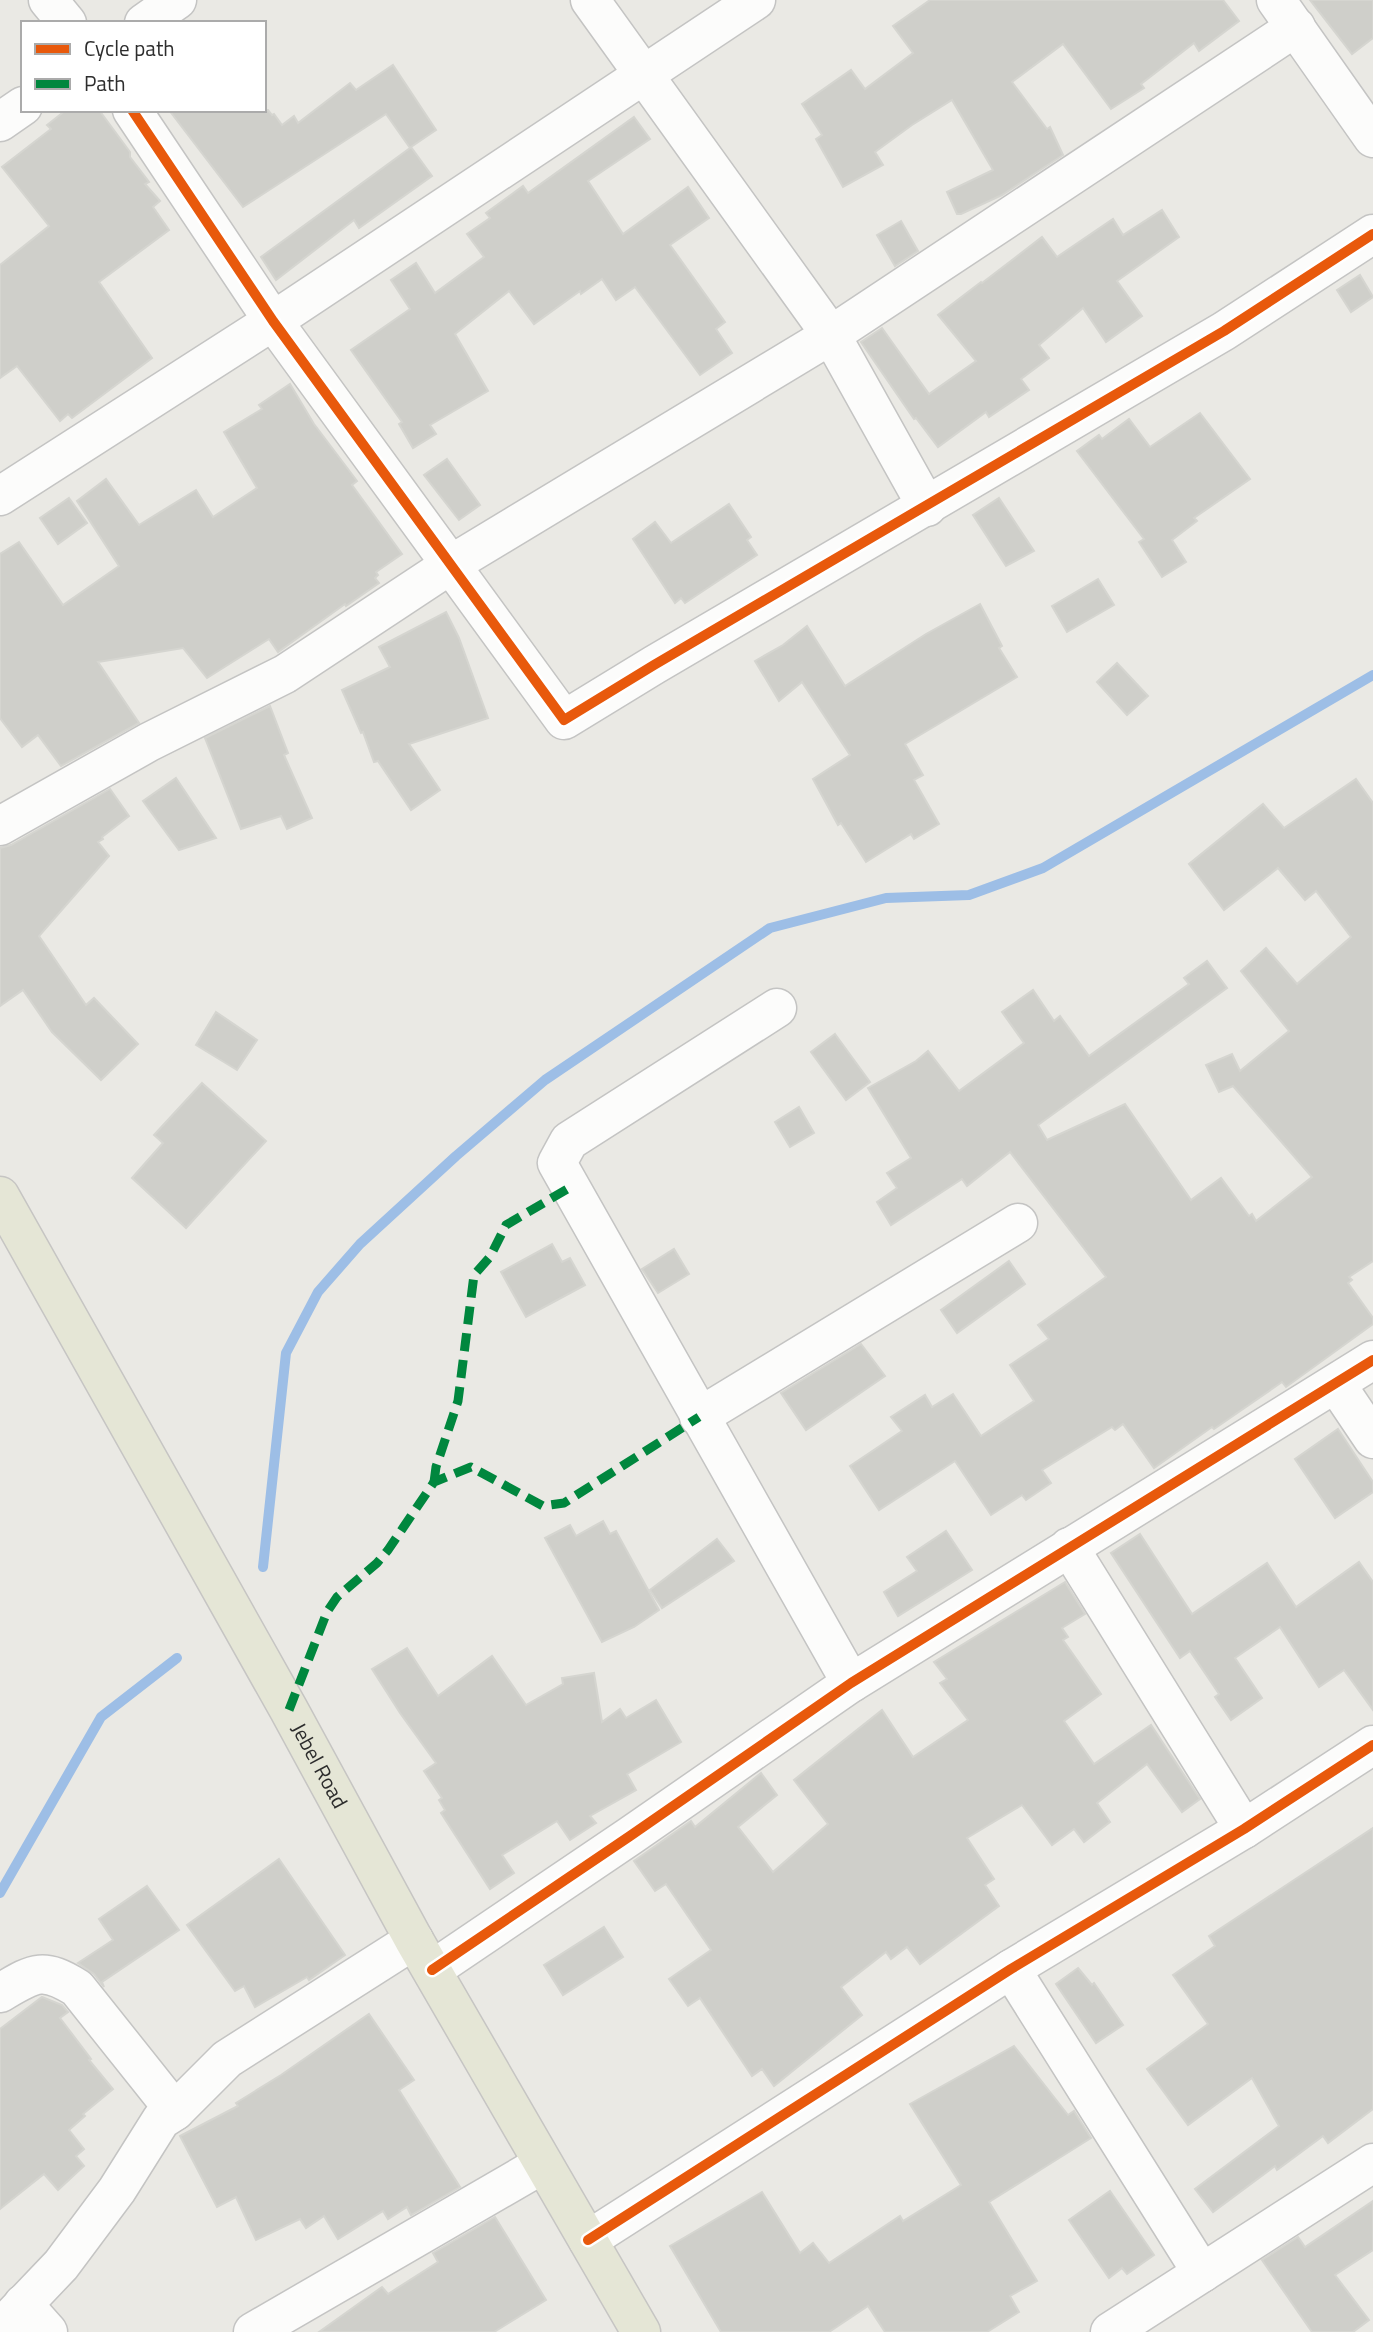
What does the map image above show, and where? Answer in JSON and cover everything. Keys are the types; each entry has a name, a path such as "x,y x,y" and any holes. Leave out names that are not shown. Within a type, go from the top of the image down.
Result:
{"main road":[{"name":"Jebel Road","path":"0,1196 289,1710 423,1955 641,2332"}],"street":[{"path":"48,0 65,21"},
{"path":"147,21 177,0"},
{"path":"590,0 831,335 927,506"},
{"path":"0,496 273,321 756,0"},
{"path":"0,826 149,742 285,674 450,565 831,335 1286,14 1373,138"},
{"path":"0,122 21,107"},
{"path":"133,112 273,321 564,720 1224,331 1373,234"},
{"path":"777,1008 569,1141 557,1163 851,1684"},
{"path":"699,1417 1018,1223"},
{"path":"48,2332 11,2316 61,2265 117,2190 161,2120 175,2111 227,2059 423,1955 630,1836 851,1684 1373,1360"},
{"path":"1336,1384 1373,1439"},
{"path":"1069,1547 1244,1829"},
{"path":"588,2240 1011,1969 1244,1829 1373,1745"},
{"path":"1011,1969 1202,2273"},
{"path":"0,1993 29,1976 55,1974 78,1988 175,2111"},
{"path":"1110,2332 1373,2163"},
{"path":"253,2332 543,2164"}],"building":[{"path":"930,0 1223,0 1239,21 1199,51 1194,43 1141,84 1144,88 1111,109 1063,44 1012,82 1047,129 1050,127 1063,155 1002,195 957,214 947,192 993,170 952,100 875,152 883,165 843,187 816,139 822,135 802,104 851,70 865,89 913,53 893,26"},
{"path":"1310,0 1373,0 1373,38 1352,54"},
{"path":"393,65 436,130 411,147 432,176 359,228 354,220 276,280 261,257 410,148 386,114 243,207 171,112 268,110 282,125 294,116 298,123 350,83 356,90"},
{"path":"63,112 100,112 149,182 145,184 160,201 153,207 169,230 99,282 152,358 72,418 68,414 60,421 17,366 0,378 0,265 49,226 2,167 51,129 47,125"},
{"path":"634,117 650,139 588,181 623,234 688,187 709,218 670,245 725,322 716,329 732,353 700,375 635,287 616,300 602,279 581,294 580,291 534,324 509,291 455,334 488,391 430,425 436,434 413,448 399,424 402,422 351,350 410,309 391,280 416,263 435,293 484,257 467,234 490,218 486,213 523,186 528,193"},
{"path":"1162,210 1179,237 1117,281 1142,316 1106,342 1083,308 1039,345 1049,358 1021,379 1029,390 989,417 986,412 938,447 916,418 914,419 861,342 882,328 929,394 976,361 938,315 1042,237 1057,257 1113,219 1123,235"},
{"path":"901,221 918,251 895,266 877,235"},
{"path":"1360,275 1373,297 1351,312 1337,290"},
{"path":"290,384 314,424 357,481 352,485 402,554 376,572 378,575 375,578 379,583 278,652 269,639 207,678 183,648 98,662 139,723 61,766 38,735 22,747 0,718 0,554 19,542 63,605 119,566 77,501 106,479 139,525 196,490 213,517 257,488 224,432 262,409 259,405"},
{"path":"1200,413 1250,479 1194,518 1197,521 1172,540 1186,562 1162,577 1139,542 1144,539 1077,451 1099,435 1102,439 1129,419 1150,447"},
{"path":"447,459 480,505 459,520 424,475"},
{"path":"69,498 87,523 58,544 40,518"},
{"path":"999,498 1034,551 1006,566 973,515"},
{"path":"729,504 751,537 747,540 757,555 685,603 681,598 675,603 633,539 655,522 671,543"},
{"path":"1098,579 1114,605 1067,632 1052,606"},
{"path":"980,604 1002,646 999,648 1017,677 905,744 923,775 914,780 939,824 914,839 911,834 866,862 841,823 838,825 813,779 850,755 802,682 779,701 755,661 783,645 807,626 845,686 926,634"},
{"path":"446,612 459,638 488,718 409,744 440,790 411,810 378,761 374,762 363,732 361,733 342,690 390,667 379,647"},
{"path":"1117,663 1148,696 1127,715 1097,682"},
{"path":"270,706 288,753 284,755 312,818 287,829 281,816 241,829 205,738"},
{"path":"176,778 216,838 179,850 143,801"},
{"path":"1356,779 1373,803 1373,1261 1349,1277 1352,1280 1348,1283 1373,1318 1373,1324 1286,1387 1282,1382 1154,1468 1123,1424 1115,1430 1112,1427 1042,1470 1051,1483 1026,1500 1022,1495 991,1515 955,1461 879,1510 850,1466 902,1431 891,1417 925,1395 932,1407 953,1394 981,1436 1034,1401 1010,1365 1049,1339 1038,1325 1106,1277 1010,1152 967,1186 962,1179 891,1225 877,1202 897,1188 887,1173 911,1158 868,1088 916,1061 928,1051 959,1091 1024,1043 1002,1012 1033,990 1054,1021 1060,1016 1089,1056 1189,984 1184,978 1207,961 1227,988 1038,1125 1047,1140 1125,1104 1191,1200 1221,1178 1249,1216 1252,1214 1256,1221 1312,1177 1233,1086 1219,1092 1206,1065 1232,1054 1240,1071 1289,1031 1241,971 1266,948 1297,984 1351,937 1316,891 1305,900 1278,868 1224,910 1189,864 1263,804 1284,828"},
{"path":"110,789 129,816 98,842 109,856 39,936 86,1005 94,998 138,1044 101,1080 52,1032 23,990 0,1006 0,848 11,845"},
{"path":"216,1012 257,1040 237,1070 196,1045"},
{"path":"835,1034 870,1082 846,1100 811,1052"},
{"path":"202,1083 266,1141 186,1228 132,1178 163,1143 154,1135"},
{"path":"799,1107 814,1133 790,1147 775,1122"},
{"path":"552,1244 562,1262 570,1258 585,1285 526,1317 501,1272"},
{"path":"674,1249 689,1274 658,1293 642,1269"},
{"path":"1009,1261 1025,1284 957,1333 941,1310"},
{"path":"861,1344 885,1376 806,1430 781,1393"},
{"path":"1338,1429 1373,1482 1373,1492 1335,1518 1295,1459"},
{"path":"603,1521 610,1534 616,1531 659,1610 634,1627 602,1642 545,1538 570,1525 576,1536"},
{"path":"946,1531 972,1570 898,1616 884,1592 917,1571 907,1557"},
{"path":"1140,1534 1192,1614 1267,1563 1296,1607 1359,1562 1373,1582 1373,1710 1344,1670 1319,1687 1280,1627 1235,1658 1262,1698 1231,1720 1215,1697 1219,1694 1190,1651 1180,1658 1111,1553"},
{"path":"717,1539 734,1561 662,1608 650,1590"},
{"path":"1065,1582 1085,1614 1062,1628 1068,1637 1063,1640 1101,1694 1064,1721 1094,1764 1151,1725 1200,1799 1182,1812 1147,1764 1097,1803 1110,1822 1084,1842 1074,1829 1052,1845 1022,1805 967,1838 994,1879 985,1885 999,1906 920,1964 907,1947 891,1959 886,1952 841,1987 862,2015 774,2086 762,2069 752,2076 700,1998 688,2006 669,1979 711,1950 666,1884 655,1891 634,1861 691,1821 695,1827 761,1773 777,1795 738,1827 773,1872 828,1824 794,1780 882,1710 913,1757 968,1720 940,1683 947,1679 934,1662"},
{"path":"407,1648 438,1696 492,1656 526,1705 563,1684 562,1678 594,1673 602,1722 620,1709 626,1718 656,1700 681,1742 627,1774 636,1790 590,1816 596,1823 570,1840 557,1821 502,1855 514,1873 490,1889 441,1813 445,1810 439,1800 442,1798 424,1771 436,1763 372,1669"},
{"path":"1373,1828 1373,2109 1328,2143 1323,2136 1277,2170 1275,2166 1213,2212 1195,2189 1279,2126 1252,2078 1188,2125 1147,2069 1208,2024 1173,1975 1215,1946 1209,1936"},
{"path":"279,1859 345,1955 309,1980 307,1977 255,2007 244,1986 235,1991 187,1925"},
{"path":"147,1886 179,1930 102,1982 104,1987 94,1974 78,1963 113,1940 99,1919"},
{"path":"604,1927 623,1957 563,1995 544,1965"},
{"path":"1078,1968 1092,1985 1094,1983 1123,2025 1096,2043 1056,1984"},
{"path":"42,1997 62,2005 68,2012 60,2018 113,2089 83,2114 85,2116 69,2130 84,2149 76,2156 84,2166 58,2190 44,2174 0,2209 0,2029"},
{"path":"369,2014 414,2080 399,2090 460,2187 411,2215 407,2207 388,2219 383,2211 338,2239 324,2216 306,2228 300,2219 256,2240 236,2197 217,2207 180,2136 238,2106 236,2103"},
{"path":"1014,2046 1068,2115 1074,2111 1091,2138 989,2202 1037,2281 1010,2296 1019,2312 987,2332 885,2332 868,2306 829,2332 721,2332 670,2246 762,2192 800,2253 813,2243 829,2263 900,2216 903,2221 961,2185 910,2104"},
{"path":"1110,2191 1154,2255 1127,2274 1122,2268 1109,2278 1069,2220"},
{"path":"1373,2201 1373,2250 1335,2275 1369,2320 1353,2332 1312,2332 1262,2260 1298,2237 1305,2247"},
{"path":"495,2217 546,2300 494,2332 319,2332 382,2287 388,2294 438,2262 433,2253"}],"waterway":[{"path":"263,1567 286,1353 318,1292 360,1244 456,1156 545,1080 770,928 886,898 969,895 1043,868 1373,675"},
{"path":"0,1893 101,1717 177,1658"}],"marked path":[{"path":"434,1482 436,1467 458,1401 474,1275 490,1257 506,1225 569,1188"},
{"path":"289,1710 327,1612 337,1597 377,1563 388,1550 434,1482 471,1467 543,1506 564,1503 699,1417"}],"cycle path":[{"path":"133,112 273,321 564,720 1224,331 1373,234"},
{"path":"432,1970 851,1683 1373,1360"},
{"path":"588,2240 1011,1969 1244,1829 1373,1745"}]}
